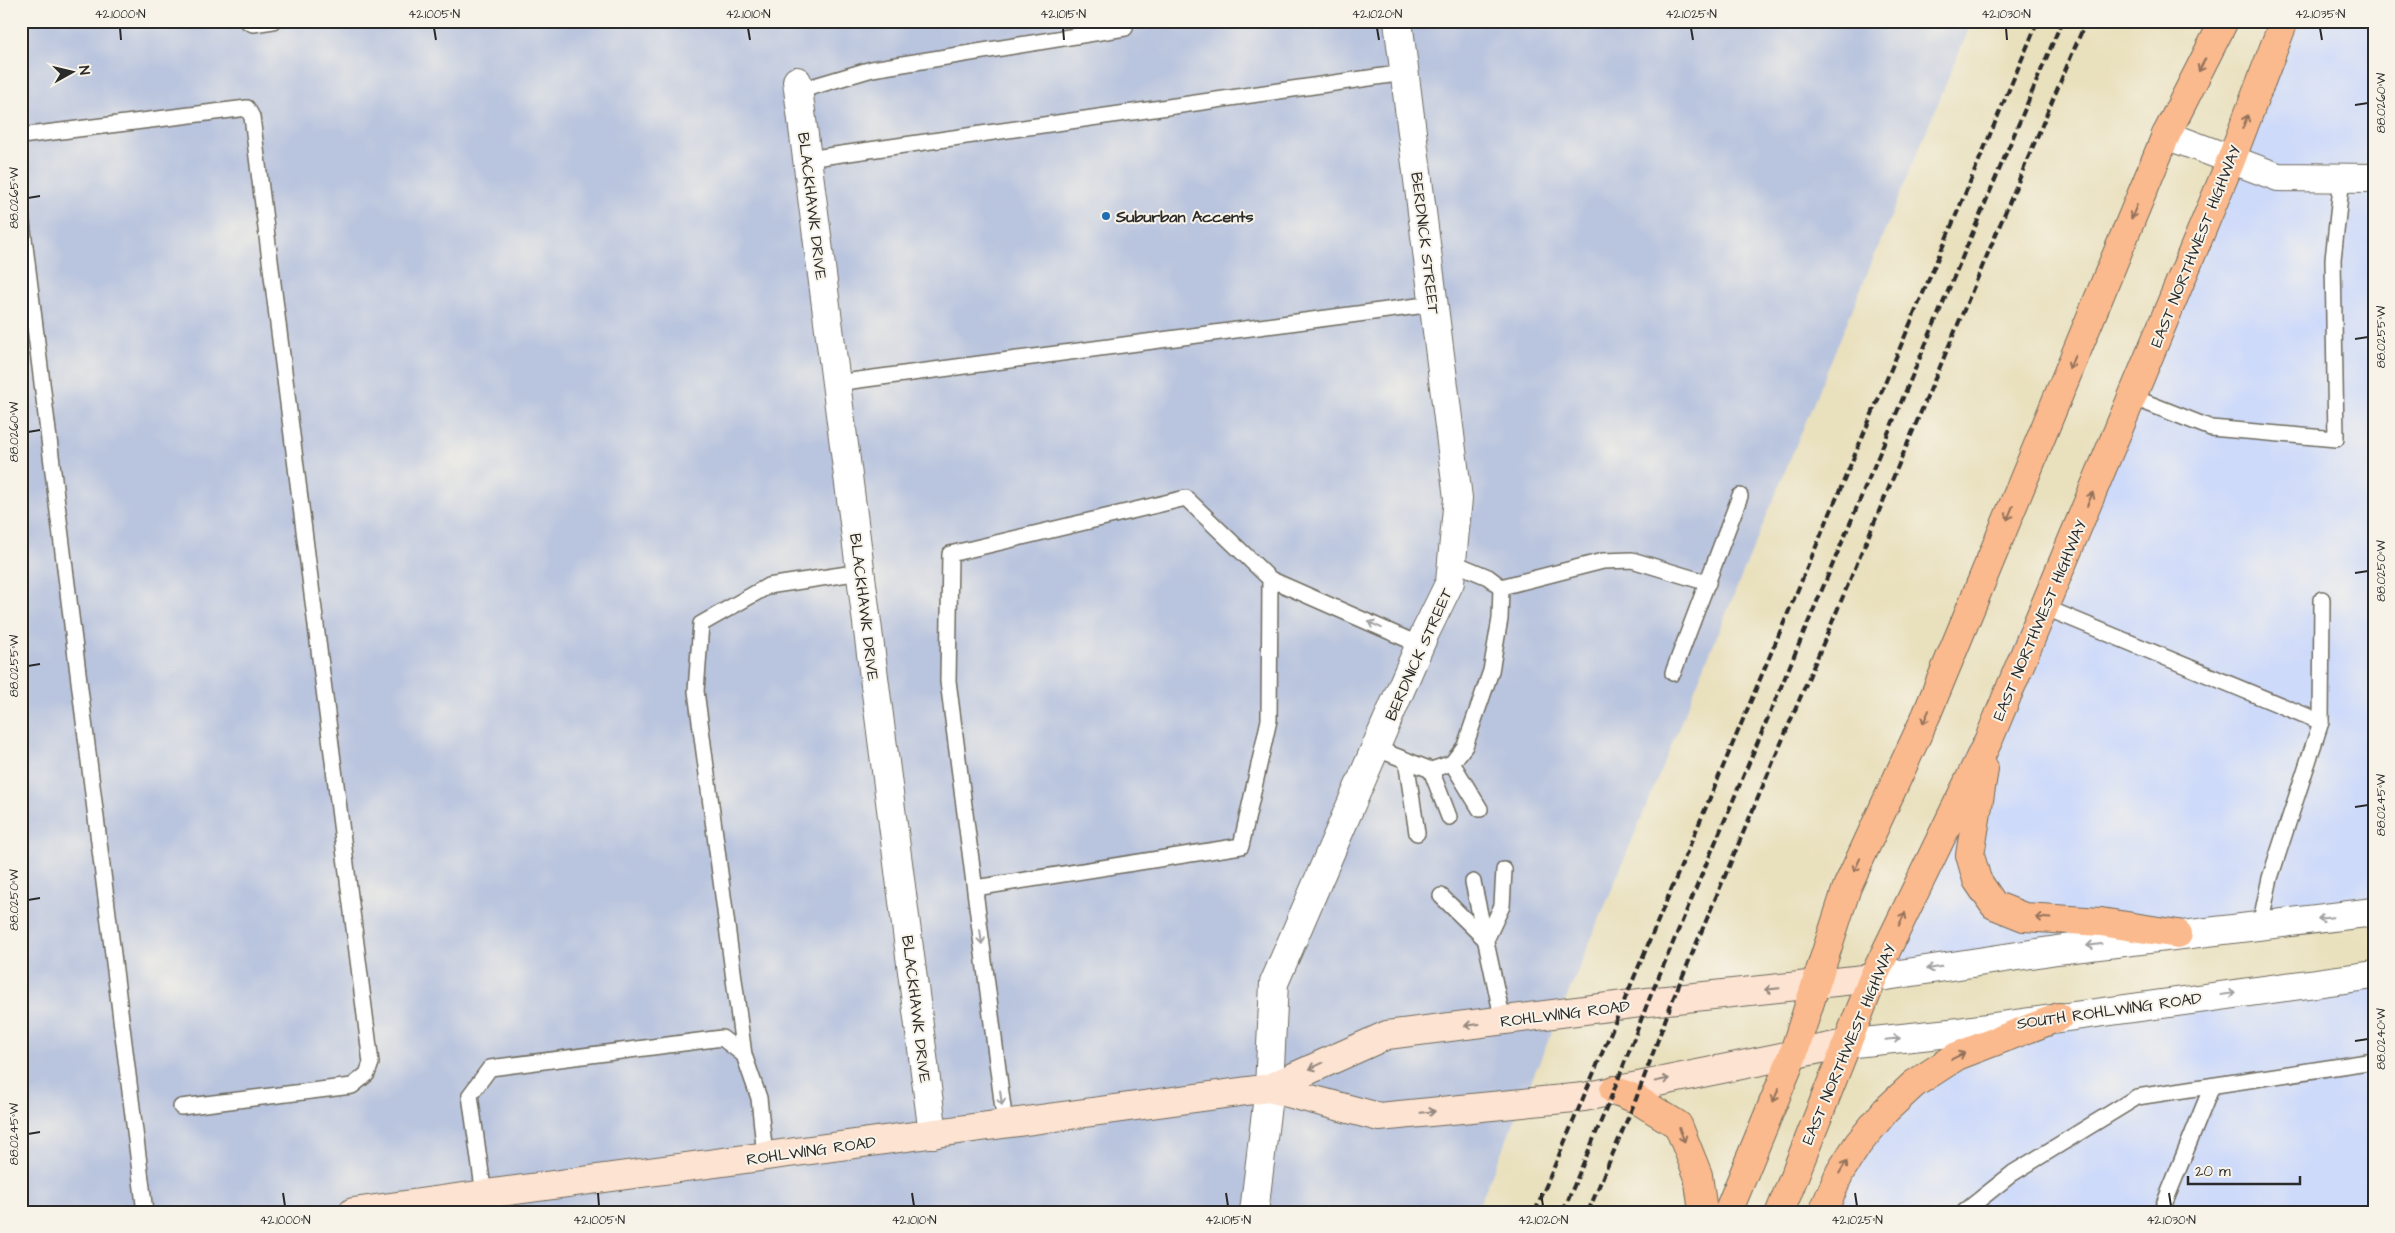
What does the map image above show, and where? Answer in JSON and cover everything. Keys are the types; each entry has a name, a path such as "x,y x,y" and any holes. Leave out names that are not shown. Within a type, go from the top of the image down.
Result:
{"main road":[{"path":"1728,1212 1793,1055 1847,887 1926,716 2166,135 2224,21"},
{"name":"EAST NORTHWEST HIGHWAY","path":"1780,1212 1845,1044 1873,978 1989,739 2231,160 2284,21"},
{"path":"1989,739 1970,855 1976,880 1994,906 2024,917 2101,922 2178,934"},
{"name":"ROHLWING ROAD","path":"353,1212 476,1201 765,1156 1269,1088 1386,1035 1648,1002 1873,978"},
{"path":"1823,1212 1840,1172 1858,1144 1886,1110 1914,1084 1956,1056 2059,1017"},
{"name":"ROHLWING ROAD","path":"1269,1088 1379,1117 1584,1097 1845,1044"},
{"path":"1614,1090 1636,1099 1678,1125 1698,1175 1703,1212"}],"street":[{"name":"BERDNICK STREET","path":"1254,1212 1269,1088 1274,983 1420,645 1450,582 1458,498 1398,21"},
{"name":"BLACKHAWK DRIVE","path":"797,86 933,1134"},
{"path":"2166,135 2278,177 2374,178"},
{"path":"1873,978 2178,934 2374,912"},
{"name":"SOUTH ROHLWING ROAD","path":"1845,1044 1950,1033 2374,974"}],"lane":[{"path":"247,21 253,24 273,21"},
{"path":"797,86 872,69 1125,28"},
{"path":"807,159 1404,73"},
{"path":"21,136 246,108 252,118 371,1063 367,1074 352,1086 181,1107"},
{"path":"2132,397 2211,428 2336,439 2333,259 2342,178"},
{"path":"21,214 145,1212"},
{"path":"836,383 1433,304"},
{"path":"1673,673 1740,496"},
{"path":"1005,1124 948,681 950,554 1186,498 1270,579 1420,645"},
{"path":"1501,587 1603,561 1632,560 1708,583"},
{"path":"1452,562 1488,577 1501,587"},
{"path":"765,1156 758,1098 744,1055 696,691 701,624 768,586 861,572"},
{"path":"975,888 1241,846 1269,720 1270,579"},
{"path":"1375,748 1431,770 1452,763 1465,746 1491,671 1500,619 1501,587"},
{"path":"2260,925 2270,878 2321,722 2322,599"},
{"path":"2044,607 2321,722"},
{"path":"1406,760 1417,834"},
{"path":"1452,763 1480,809"},
{"path":"1431,770 1449,817"},
{"path":"1486,940 1502,906 1504,870"},
{"path":"1472,882 1503,1021"},
{"path":"1440,896 1486,940"},
{"path":"476,1201 470,1095 490,1068 722,1038 744,1055"},
{"path":"1964,1212 2013,1173 2137,1097 2374,1061"},
{"path":"2161,1212 2212,1086"}],"shaded area":[{"path":"21,21 1972,21 1476,1212 21,1212"},
{"path":"2284,21 2374,21 2374,912 1873,978"},
{"path":"2374,975 2374,1212 1823,1212 1886,1110 2059,1017"}],"railway":[{"path":"1535,1212 2038,21"},
{"path":"1563,1212 1614,1090 1648,1002 2062,21"},
{"path":"1588,1212 1636,1099 1673,999 2086,21"}],"place":[{"name":"Suburban Accents","path":"1106,216"}]}
